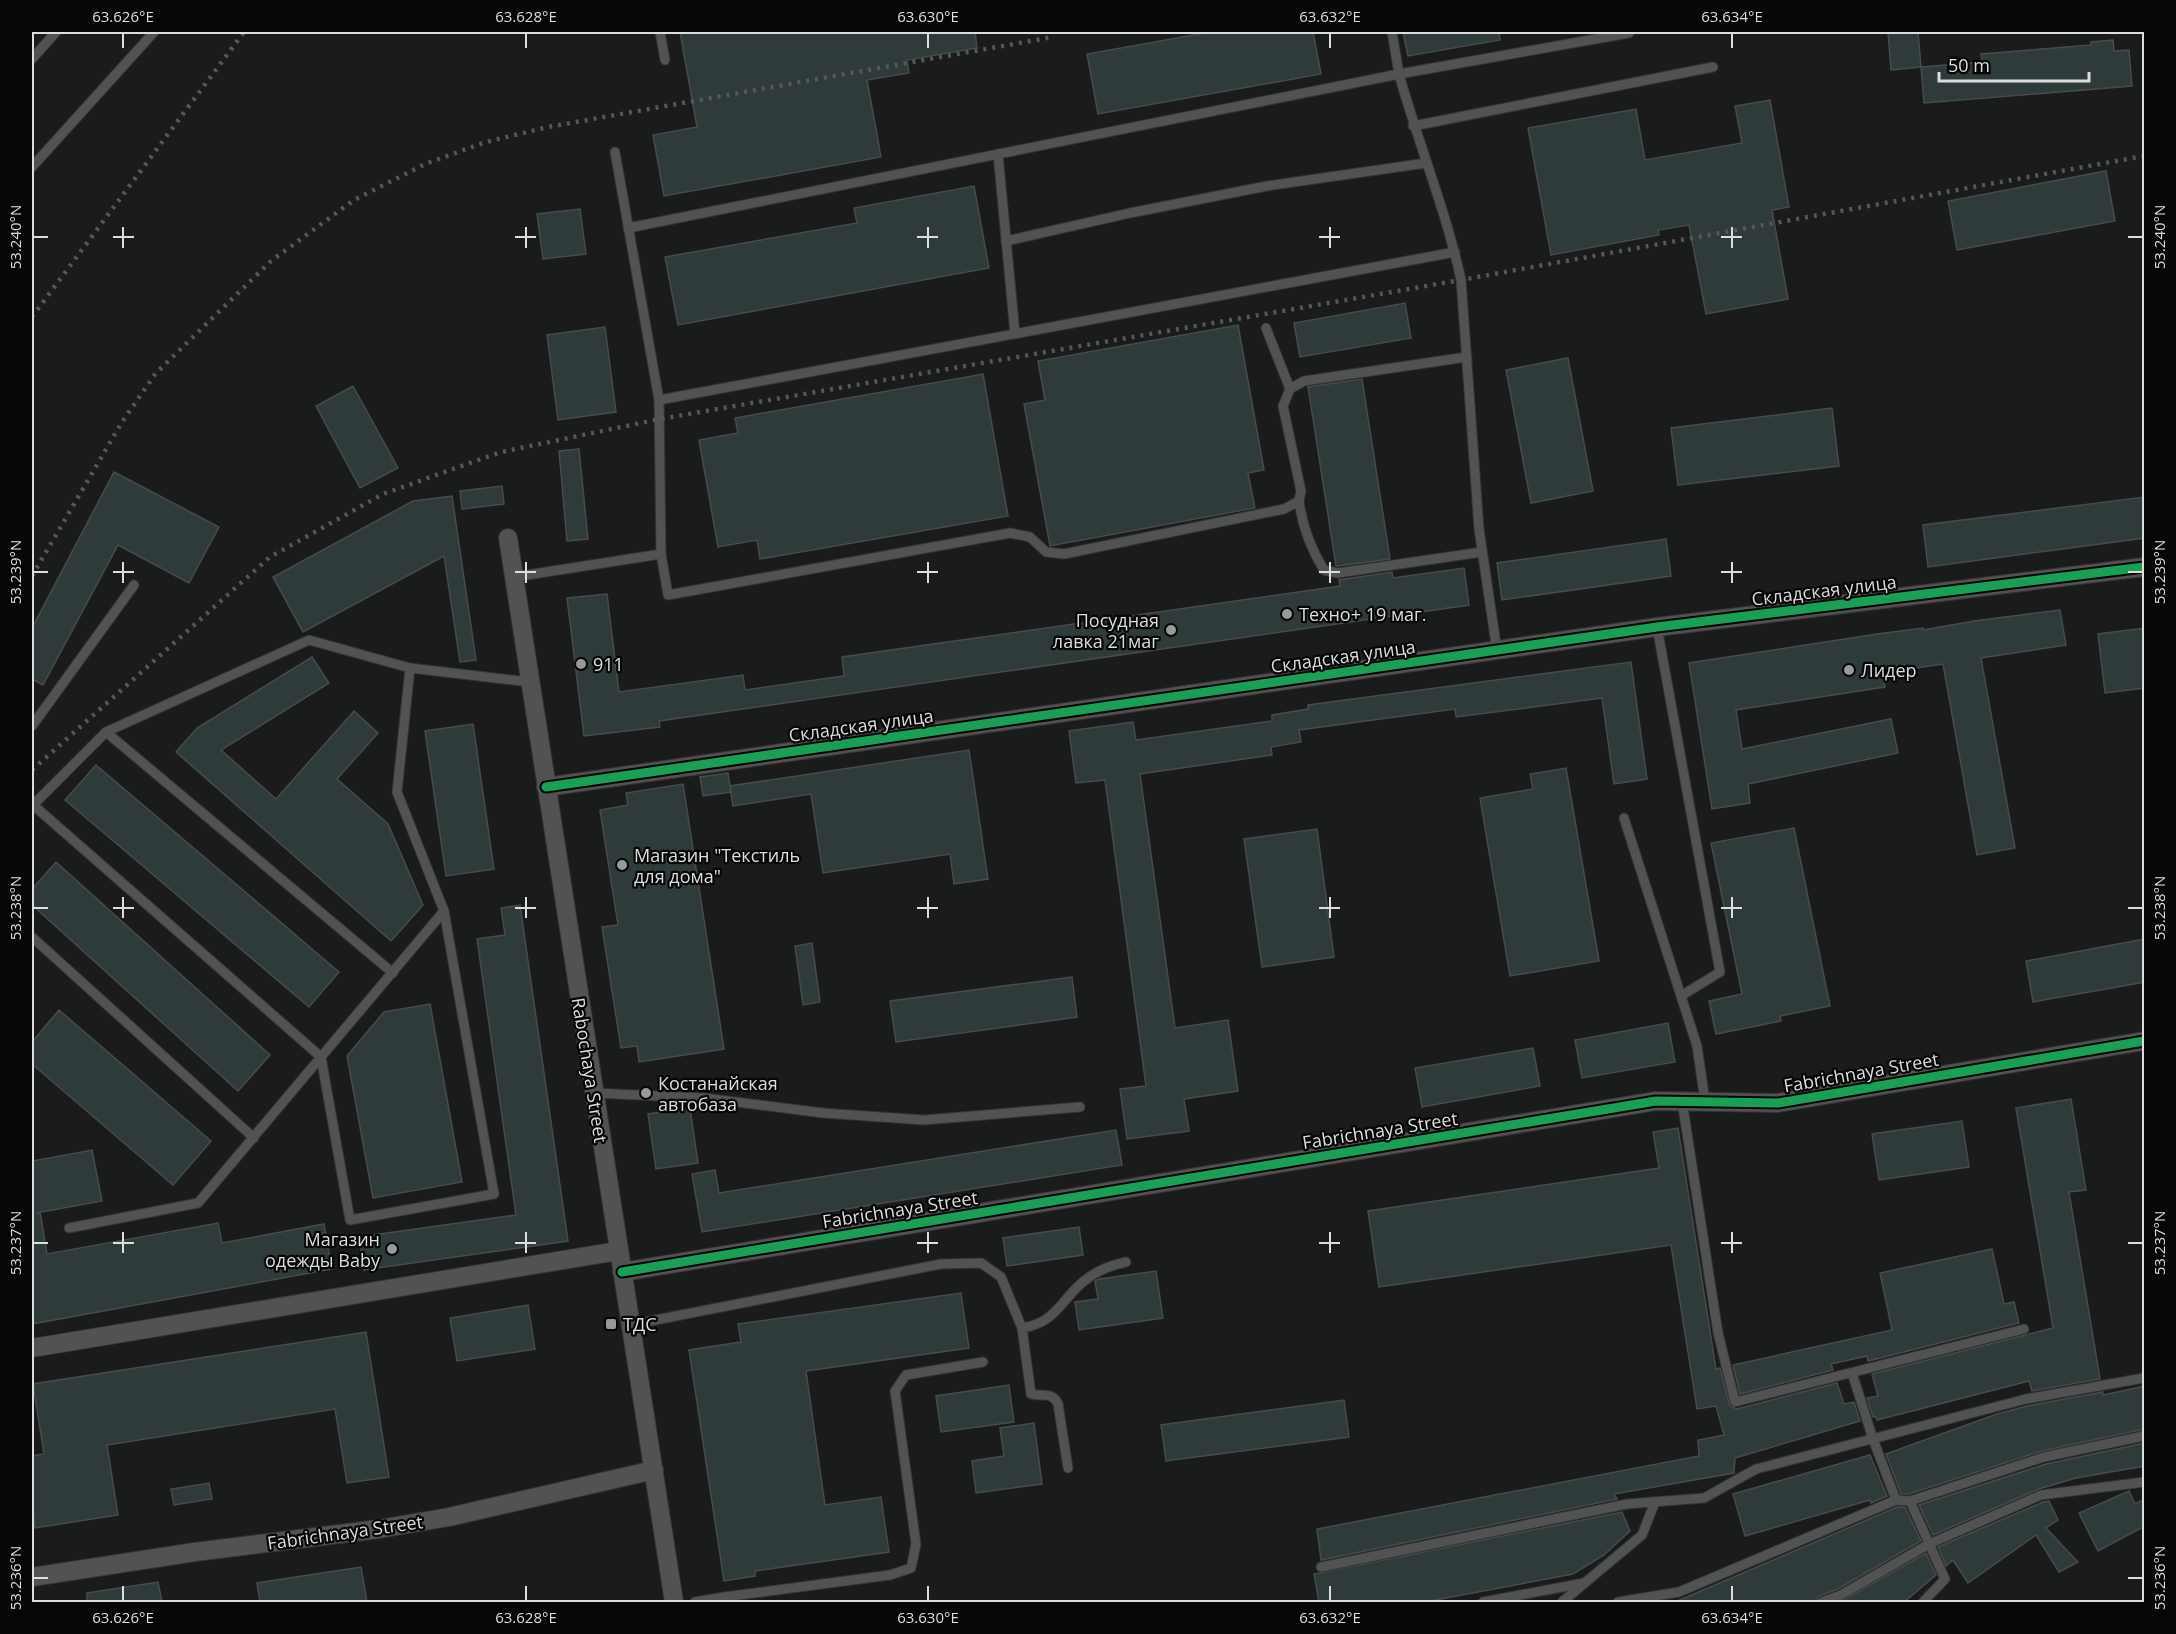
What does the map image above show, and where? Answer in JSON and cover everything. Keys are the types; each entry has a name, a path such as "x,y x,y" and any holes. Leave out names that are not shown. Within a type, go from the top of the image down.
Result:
{"street":[{"name":"Rabochaya Street","path":"508,538 674,1602"},
{"name":"Складская улица","path":"546,787 1657,627 2145,567"},
{"name":"Fabrichnaya Street","path":"622,1272 1656,1101 1778,1103 2145,1041"},
{"path":"32,1348 618,1251"},
{"name":"Fabrichnaya Street","path":"32,1577 195,1552 403,1525 449,1517 654,1470"}],"lane":[{"path":"32,59 56,32"},
{"path":"32,167 154,32"},
{"path":"660,32 665,60"},
{"path":"1392,32 1399,74 1413,126 1455,252 1461,280 1479,529 1497,651"},
{"path":"628,228 1399,74 1629,33"},
{"path":"1413,126 1713,67"},
{"path":"615,152 659,400 662,554 668,595 1010,533 1030,537 1046,552 1064,554 1284,509 1299,501"},
{"path":"998,154 1016,334"},
{"path":"1006,241 1130,213 1267,186 1426,163"},
{"path":"659,400 1455,252"},
{"path":"1266,328 1290,389"},
{"path":"1467,357 1304,381 1290,389 1283,406 1301,491 1299,501 1304,527 1324,570 1338,573 1482,552"},
{"path":"514,578 662,554"},
{"path":"33,720 134,585"},
{"path":"1657,627 1720,972 1681,996"},
{"path":"410,668 397,792 444,911 494,1194 350,1220 321,1057 32,805 106,732 309,640 410,668 530,682"},
{"path":"106,732 393,973"},
{"path":"1624,818 1696,1046 1705,1101"},
{"path":"69,1228 198,1203 444,911"},
{"path":"32,937 254,1138"},
{"path":"594,1093 704,1098 823,1113 924,1120 1080,1107"},
{"path":"1682,1101 1718,1333 1735,1402 2024,1329"},
{"path":"1022,1328 1044,1322 1086,1279 1108,1265 1126,1262"},
{"path":"630,1325 941,1264 981,1263 1001,1277 1022,1328 1031,1394 1046,1394 1056,1399 1068,1468"},
{"path":"695,1602 890,1575 911,1568 916,1544 895,1391 906,1375 984,1362"},
{"path":"1852,1373 1896,1500"},
{"path":"1321,1567 1627,1504 1704,1498 1756,1469 2026,1400 2145,1378"},
{"path":"1618,1602 1679,1592 1896,1500 1910,1501 2044,1457 2145,1436"},
{"path":"1822,1602 1841,1595 1929,1544 2041,1495 2145,1482"},
{"path":"1910,1501 1945,1579 1923,1602"},
{"path":"1562,1602 1642,1535 1655,1502"},
{"path":"1483,1602 1586,1582"}],"building":[{"path":"680,32 975,32 977,48 907,60 909,73 867,80 881,157 664,196 653,135 697,127"},
{"path":"1210,32 1313,32 1321,74 1098,114 1087,54"},
{"path":"1403,32 1499,32 1500,40 1408,56"},
{"path":"1888,32 1918,32 1921,67 1891,70"},
{"path":"2113,40 2114,51 2129,50 2132,86 1924,103 1921,67 1982,62 1981,54 2091,45 2091,42"},
{"path":"1770,100 1789,207 1772,210 1788,299 1706,314 1689,225 1658,230 1659,235 1551,255 1528,128 1636,109 1645,160 1742,143 1735,106"},
{"path":"2106,171 2115,221 1957,250 1948,201"},
{"path":"974,186 989,268 678,325 665,257 857,223 854,208"},
{"path":"580,209 586,254 543,259 537,214"},
{"path":"1405,303 1411,338 1300,357 1294,323"},
{"path":"1238,325 1264,470 1248,473 1255,508 1050,546 1024,404 1045,400 1038,361"},
{"path":"605,327 616,412 558,420 547,335"},
{"path":"1568,358 1593,491 1531,503 1506,370"},
{"path":"983,374 1008,516 760,559 757,540 718,547 699,440 738,433 735,418"},
{"path":"1362,379 1390,559 1336,566 1308,387"},
{"path":"353,386 398,468 360,488 316,406"},
{"path":"1832,408 1839,466 1678,485 1671,428"},
{"path":"579,449 588,539 567,541 559,451"},
{"path":"114,472 219,527 189,583 118,545 43,685 32,679 32,628"},
{"path":"502,486 504,504 462,509 460,491"},
{"path":"452,496 476,660 460,662 444,556 303,632 273,577 413,501"},
{"path":"2145,497 2145,538 1928,567 1923,525"},
{"path":"1666,539 1671,576 1502,600 1497,563"},
{"path":"1464,568 1469,605 659,721 660,727 584,736 567,598 607,594 619,692 743,675 745,690 844,676 842,657 1340,586 1339,580 1392,572 1393,578"},
{"path":"2060,610 2066,645 1981,658 2015,848 1977,855 1943,664 1883,673 1885,687 1736,710 1742,749 1891,719 1898,753 1748,784 1750,803 1712,809 1689,663 1877,634 1923,628 1923,630"},
{"path":"2145,628 2145,688 2105,693 2098,634"},
{"path":"312,657 329,683 221,750 276,799 354,711 378,733 337,779 388,824 423,905 391,941 176,752 197,728"},
{"path":"1631,662 1647,779 1614,784 1602,698 1456,717 1455,709 1299,730 1301,742 1271,747 1272,755 1140,774 1175,1028 1228,1020 1238,1091 1184,1099 1189,1131 1127,1139 1120,1089 1146,1086 1105,780 1076,783 1069,731 1133,722 1136,740 1272,721 1272,715 1308,709 1308,705"},
{"path":"473,724 494,869 446,876 425,731"},
{"path":"969,750 988,879 954,884 950,854 823,873 811,794 733,806 730,786"},
{"path":"96,765 339,972 309,1007 65,800"},
{"path":"1566,768 1599,961 1510,976 1480,798 1533,789 1530,774"},
{"path":"728,773 731,792 703,796 700,777"},
{"path":"683,784 724,1049 639,1062 637,1046 621,1048 602,927 618,925 600,810 628,805 626,793"},
{"path":"1794,828 1830,1006 1780,1016 1781,1021 1716,1034 1709,1001 1742,994 1711,843"},
{"path":"1317,829 1334,957 1262,967 1244,839"},
{"path":"56,862 270,1055 238,1091 32,905 32,889"},
{"path":"520,905 568,1241 364,1270 359,1237 516,1215 477,939 505,935 501,908"},
{"path":"2145,939 2145,982 2033,1002 2026,961"},
{"path":"812,943 820,1002 803,1005 795,946"},
{"path":"1072,977 1077,1017 896,1042 890,1001"},
{"path":"430,1004 462,1182 373,1198 347,1056 384,1012"},
{"path":"59,1010 211,1141 173,1185 32,1064 32,1042"},
{"path":"1668,1023 1675,1062 1582,1078 1575,1040"},
{"path":"1533,1048 1540,1086 1422,1107 1415,1068"},
{"path":"2071,1099 2086,1190 2069,1192 2100,1379 2032,1391 2029,1381 1877,1420 1873,1417 1867,1398 1878,1396 1872,1374 2053,1328 2016,1108"},
{"path":"690,1108 698,1163 656,1169 648,1114"},
{"path":"1962,1121 1969,1167 1879,1180 1872,1134"},
{"path":"1678,1128 1716,1369 1720,1368 1730,1406 1737,1409 1837,1383 1844,1404 1854,1402 1860,1421 1735,1458 1734,1473 1614,1494 1617,1499 1321,1560 1317,1529 1699,1456 1698,1440 1724,1435 1716,1406 1697,1409 1671,1245 1379,1287 1368,1211 1659,1168 1653,1132"},
{"path":"1116,1130 1122,1165 702,1232 692,1174 715,1170 719,1193"},
{"path":"92,1150 102,1201 40,1212 47,1254 218,1223 222,1243 324,1224 332,1269 32,1324 32,1161"},
{"path":"1079,1227 1083,1255 1007,1266 1003,1238"},
{"path":"1992,1249 2004,1304 2014,1302 2019,1323 1868,1361 1867,1356 1831,1364 1833,1370 1740,1394 1733,1365 1892,1330 1880,1273"},
{"path":"1156,1271 1163,1318 1079,1330 1075,1302 1098,1299 1095,1281"},
{"path":"961,1293 969,1348 806,1371 825,1505 881,1497 889,1552 755,1571 755,1576 724,1581 689,1350 741,1342 738,1324"},
{"path":"528,1305 535,1349 457,1361 450,1318"},
{"path":"366,1332 389,1477 347,1483 335,1409 107,1445 118,1515 35,1528 32,1503 32,1456 44,1454 33,1384"},
{"path":"1009,1385 1014,1422 941,1432 936,1396"},
{"path":"2145,1386 2145,1429 2042,1451 1909,1494 1901,1494 1886,1454 1997,1414 2027,1406 2103,1392 2103,1395"},
{"path":"1344,1400 1349,1437 1166,1461 1161,1425"},
{"path":"1034,1423 1042,1484 976,1493 972,1461 1004,1456 1000,1428"},
{"path":"2145,1443 2145,1466 2076,1478 2039,1489 1933,1535 1919,1505 2046,1464"},
{"path":"1870,1455 1887,1496 1871,1503 1870,1500 1745,1536 1733,1494"},
{"path":"209,1483 212,1499 174,1505 171,1489"},
{"path":"2129,1491 2135,1504 2145,1499 2145,1526 2098,1551 2079,1513"},
{"path":"2049,1501 2058,1520 2046,1528 2078,1562 2059,1572 2036,1535 1968,1583 1953,1560 1946,1566 1938,1547"},
{"path":"1897,1507 1905,1507 1921,1541 1838,1589 1819,1596 1815,1602 1675,1602"},
{"path":"1622,1512 1630,1531 1604,1555 1573,1574 1425,1602 1319,1602 1314,1574"},
{"path":"1926,1553 1936,1575 1904,1602 1840,1602"},
{"path":"361,1567 367,1602 260,1602 257,1583"},
{"path":"158,1582 162,1602 87,1602 87,1593"}],"railway":[{"path":"32,317 244,32"},
{"path":"32,576 122,422 156,373 271,261 354,200 425,164 486,142 548,127 1053,37"},
{"path":"32,770 270,557 383,494 501,452 660,419 1461,280 2144,156"}],"cycle path":[{"path":"546,787 1657,627 2144,567"},
{"path":"622,1272 1656,1101 1778,1103 2144,1041"}],"place":[{"name":"Техно+ 19 маг.","path":"1287,614"},
{"name":"Посудная лавка 21маг","path":"1171,630"},
{"name":"911","path":"581,664"},
{"name":"Лидер","path":"1849,670"},
{"name":"Магазин \"Текстиль для дома\"","path":"622,865"},
{"name":"Костанайская автобаза","path":"646,1093"},
{"name":"Магазин одежды Baby","path":"392,1249"},
{"name":"ТДС","path":"611,1324"}]}
